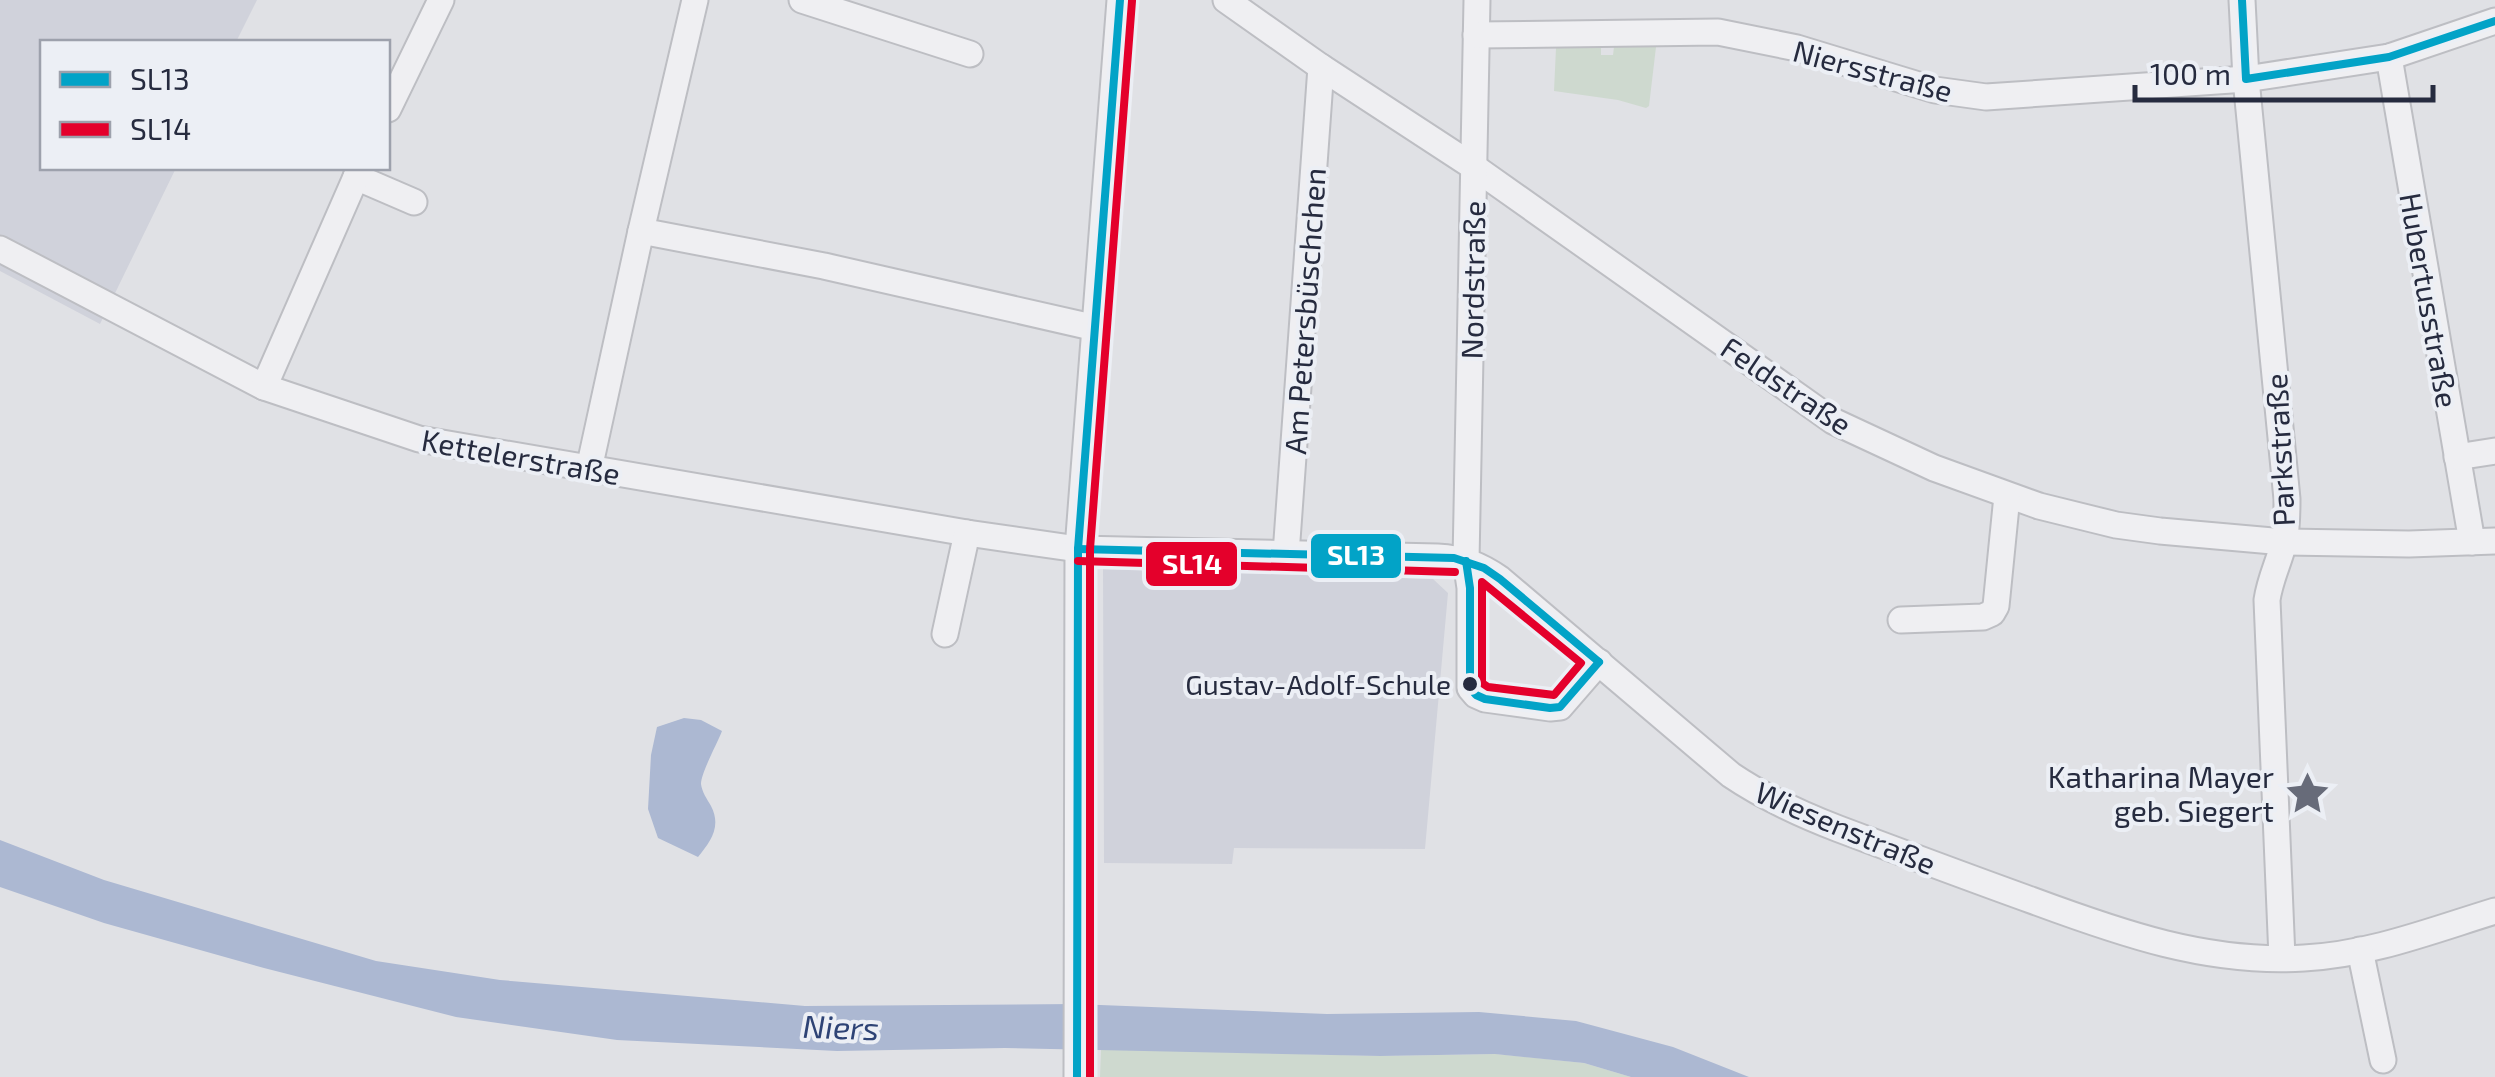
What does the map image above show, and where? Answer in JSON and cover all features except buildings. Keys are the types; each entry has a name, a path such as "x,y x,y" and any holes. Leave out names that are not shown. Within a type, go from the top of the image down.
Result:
{"street":[{"path":"390,105 440,0"},
{"path":"589,469 695,0"},
{"path":"802,0 970,54"},
{"path":"1077,1077 1078,549 1120,0"},
{"name":"Feldstraße","path":"1226,0 1474,167 1833,420 1934,468 2007,496 2116,525 2284,542 2483,542"},
{"name":"Nordstraße","path":"1478,0 1466,561 1470,588 1470,688 1485,699 1560,707 1600,662"},
{"name":"Parkstraße","path":"2242,0 2246,79 2287,499 2284,542 2267,600 2282,958"},
{"name":"Niersstraße","path":"1476,36 1718,32 1798,48 1935,90 1986,97 2246,79 2389,58 2495,20"},
{"name":"Hubertusstraße","path":"2389,58 2457,457 2483,542"},
{"name":"Am Petersbüschchen","path":"1286,554 1321,67"},
{"path":"264,387 358,172 414,202"},
{"path":"641,231 824,266 1096,328"},
{"name":"Kettelerstraße","path":"0,249 264,387 419,439 1078,549"},
{"path":"2457,457 2495,452"},
{"path":"1901,620 1992,614 2007,496"},
{"path":"945,634 967,533"},
{"name":"Wiesenstraße","path":"1078,549 1438,557 1466,561 1500,579 1730,774 1758,793 1795,812 2139,938 2246,958 2332,956 2495,911"},
{"path":"2360,950 2383,1060"}],"shaded area":[{"path":"0,0 257,0 237,40 40,40 40,170 175,170 100,324 0,271"},
{"path":"1601,47 1601,55 1613,55 1614,47 1656,47 1649,106 1554,91 1556,48"},
{"name":"Gustav-Adolf-Schule","path":"1103,569 1433,579 1448,593 1425,849 1234,848 1232,864 1104,863"},
{"path":"1101,1049 1380,1056 1496,1054 1584,1063 1631,1077 1100,1077"}],"water":[{"path":"684,718 701,720 722,731 701,784 714,814 715,827 698,857 658,838 648,809 657,727"},
{"name":"Niers","path":"0,840 104,880 376,961 500,980 805,1006 1075,1004 1327,1014 1479,1012 1576,1021 1673,1047 1749,1077 1631,1077 1584,1063 1495,1054 1380,1056 1005,1048 837,1051 617,1040 456,1017 104,923 0,887"}],"transit line":[{"name":"SL13","path":"1077,1077 1078,549 1120,0"},
{"name":"SL13","path":"2242,0 2246,79 2389,57 2495,21"},
{"name":"SL14","path":"1090,1077 1090,549 1132,1"},
{"name":"SL13","path":"1078,549 1454,558 1484,568 1500,579 1599,662"},
{"name":"SL14","path":"1078,561 1455,572"},
{"name":"SL13","path":"1466,561 1470,588 1470,688 1476,695 1560,707 1599,662"},
{"name":"SL14","path":"1482,582 1581,663 1554,695 1482,683 1482,582"}],"place":[{"name":"Gustav-Adolf-Schule","path":"1470,684"},
{"name":"Katharina Mayer geb. Siegert","path":"2307,793"}]}
